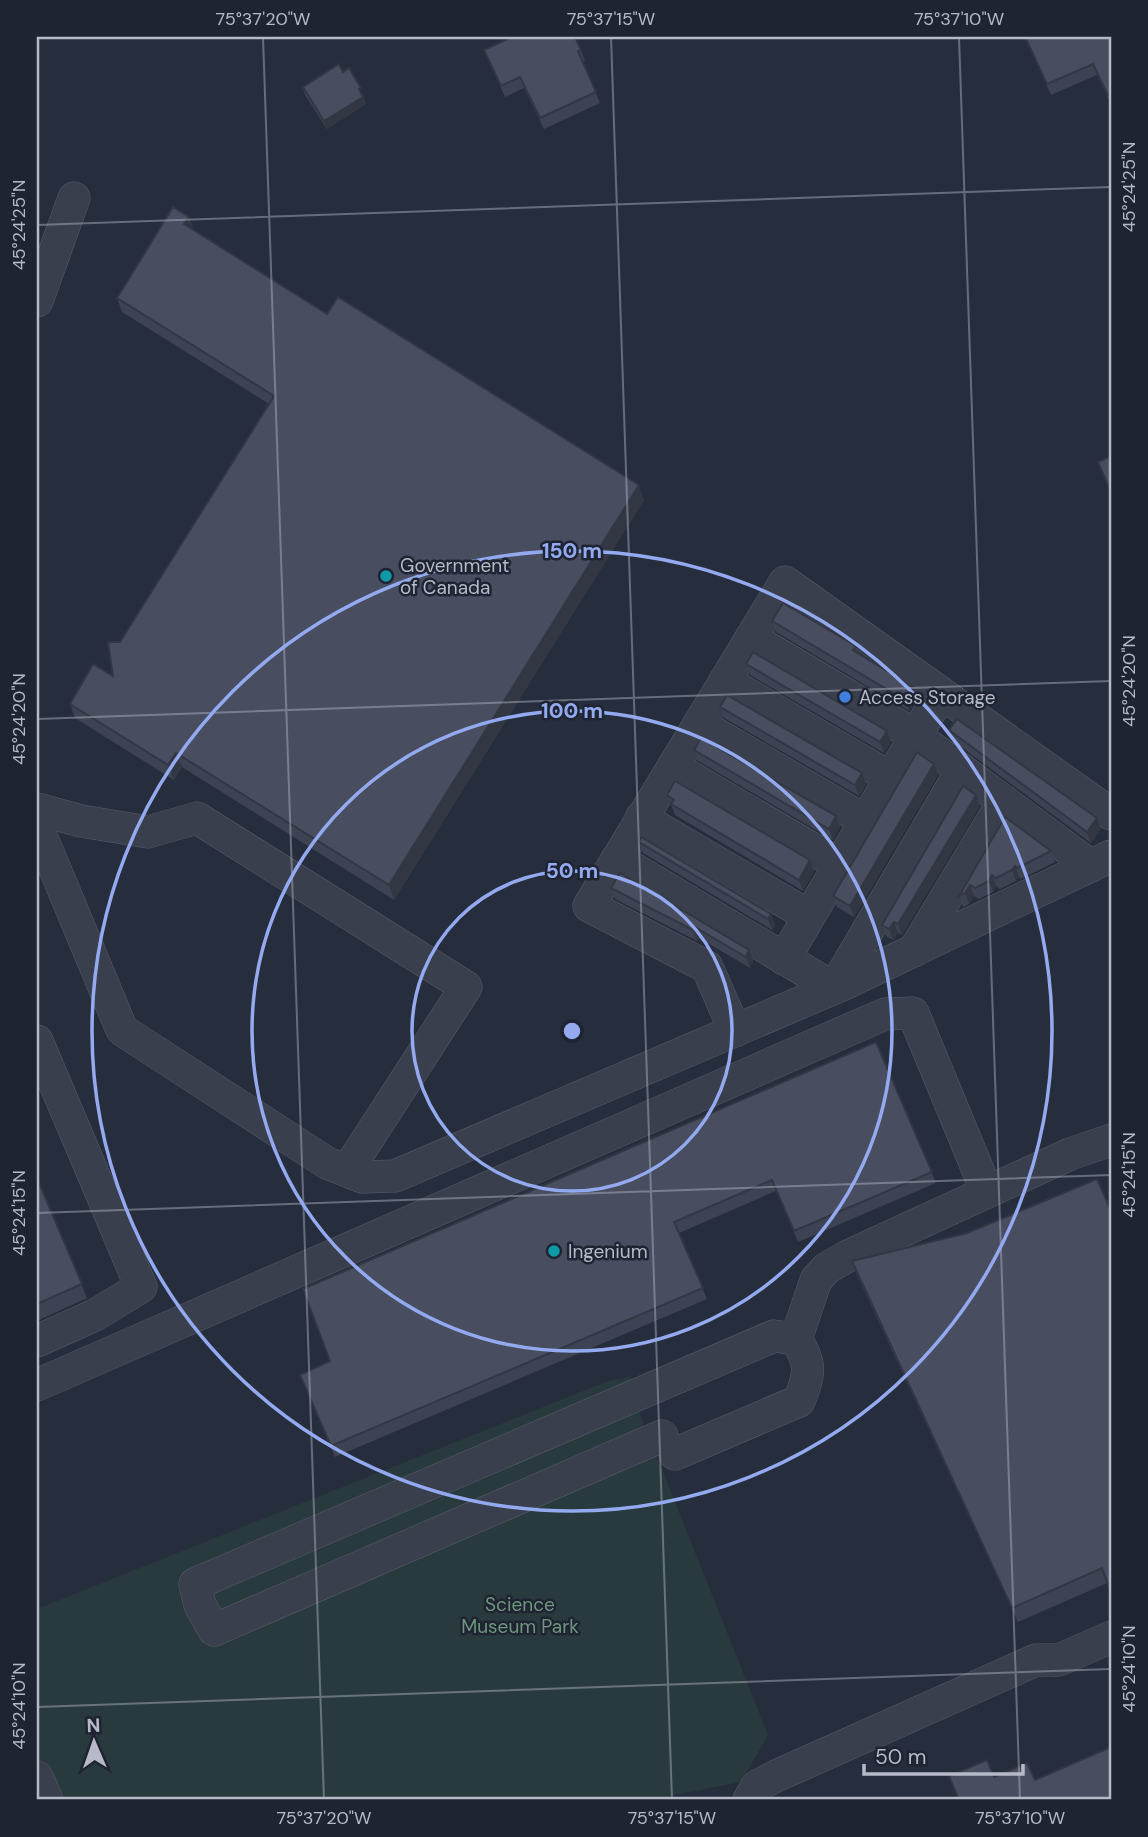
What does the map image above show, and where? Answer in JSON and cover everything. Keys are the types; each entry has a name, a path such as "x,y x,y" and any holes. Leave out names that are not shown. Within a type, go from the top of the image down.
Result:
{"street":[{"path":"37,301 74,198"},
{"path":"735,1031 707,967 589,906 785,582 1111,814"},
{"path":"751,638 916,736 1004,802 1101,861"},
{"path":"725,681 891,778"},
{"path":"784,959 941,693"},
{"path":"699,724 866,821"},
{"path":"673,767 840,865"},
{"path":"834,988 962,769"},
{"path":"914,951 1004,802"},
{"path":"37,809 81,821 148,832 197,818 466,987 347,1171"},
{"path":"642,818 810,916"},
{"path":"37,826 122,1030 327,1163 362,1177 395,1176 735,1031 914,951 1101,861"},
{"path":"617,859 834,988"},
{"path":"37,1385 884,1014 913,1013 988,1192"},
{"path":"37,1041 141,1287 95,1315 37,1341"},
{"path":"796,1339 816,1280 827,1268 1070,1154 1109,1146"},
{"path":"774,1336 796,1339 806,1355 808,1378 799,1401 674,1455 215,1630 200,1605 195,1584 774,1336"},
{"path":"636,1394 674,1455"},
{"path":"749,1800 757,1786 801,1764 1036,1660 1059,1660 1111,1637"},
{"path":"37,1777 47,1800"}],"green space":[{"name":"Science Museum Park","path":"631,1377 639,1412 768,1735 741,1782 657,1800 37,1800 37,1609 608,1381"}],"building":[{"path":"512,37 575,37 581,50 578,51 596,92 540,118 520,77 501,86 484,50"},
{"path":"1111,37 1111,93 1108,95 1093,64 1047,84 1026,39"},
{"path":"339,64 343,72 349,68 361,88 359,89 363,97 324,121 303,87"},
{"name":"Government of Canada","path":"173,207 189,217 184,224 327,314 338,297 639,485 389,885 176,753 168,765 70,704 93,664 113,676 108,642 120,642 274,396 117,298"},
{"path":"1111,456 1111,492 1098,462"},
{"path":"783,603 851,643 856,647 853,650 913,687 905,700 772,621"},
{"path":"753,652 887,731 880,742 746,664"},
{"path":"727,695 862,773 855,785 720,707"},
{"path":"957,719 1097,818 1087,832 949,730"},
{"path":"701,738 836,816 829,829 694,750"},
{"path":"917,752 934,764 850,906 833,896"},
{"path":"675,781 810,860 799,880 671,804 674,800 667,795"},
{"path":"963,786 976,795 898,924 894,922 889,929 882,925"},
{"path":"1005,817 1051,851 1017,868 1015,866 996,878 992,875 989,881 975,888 970,885 965,893 959,896"},
{"path":"641,837 771,914 768,919 639,842"},
{"path":"620,873 749,950 746,957 695,927 693,930 611,888"},
{"name":"Ingenium","path":"876,1042 932,1172 794,1231 772,1180 674,1222 703,1288 331,1446 300,1375 330,1361 303,1289"},
{"path":"37,1178 82,1284 37,1304"},
{"path":"1097,1179 1111,1211 1111,1592 1102,1568 1012,1608 852,1261 967,1233"},
{"path":"1111,1747 1111,1800 959,1800 949,1776 987,1760 994,1777 1027,1763 1035,1780"}],"place":[{"name":"Government of Canada","path":"386,576"},
{"name":"Access Storage","path":"845,697"},
{"name":"Ingenium","path":"554,1251"}]}
